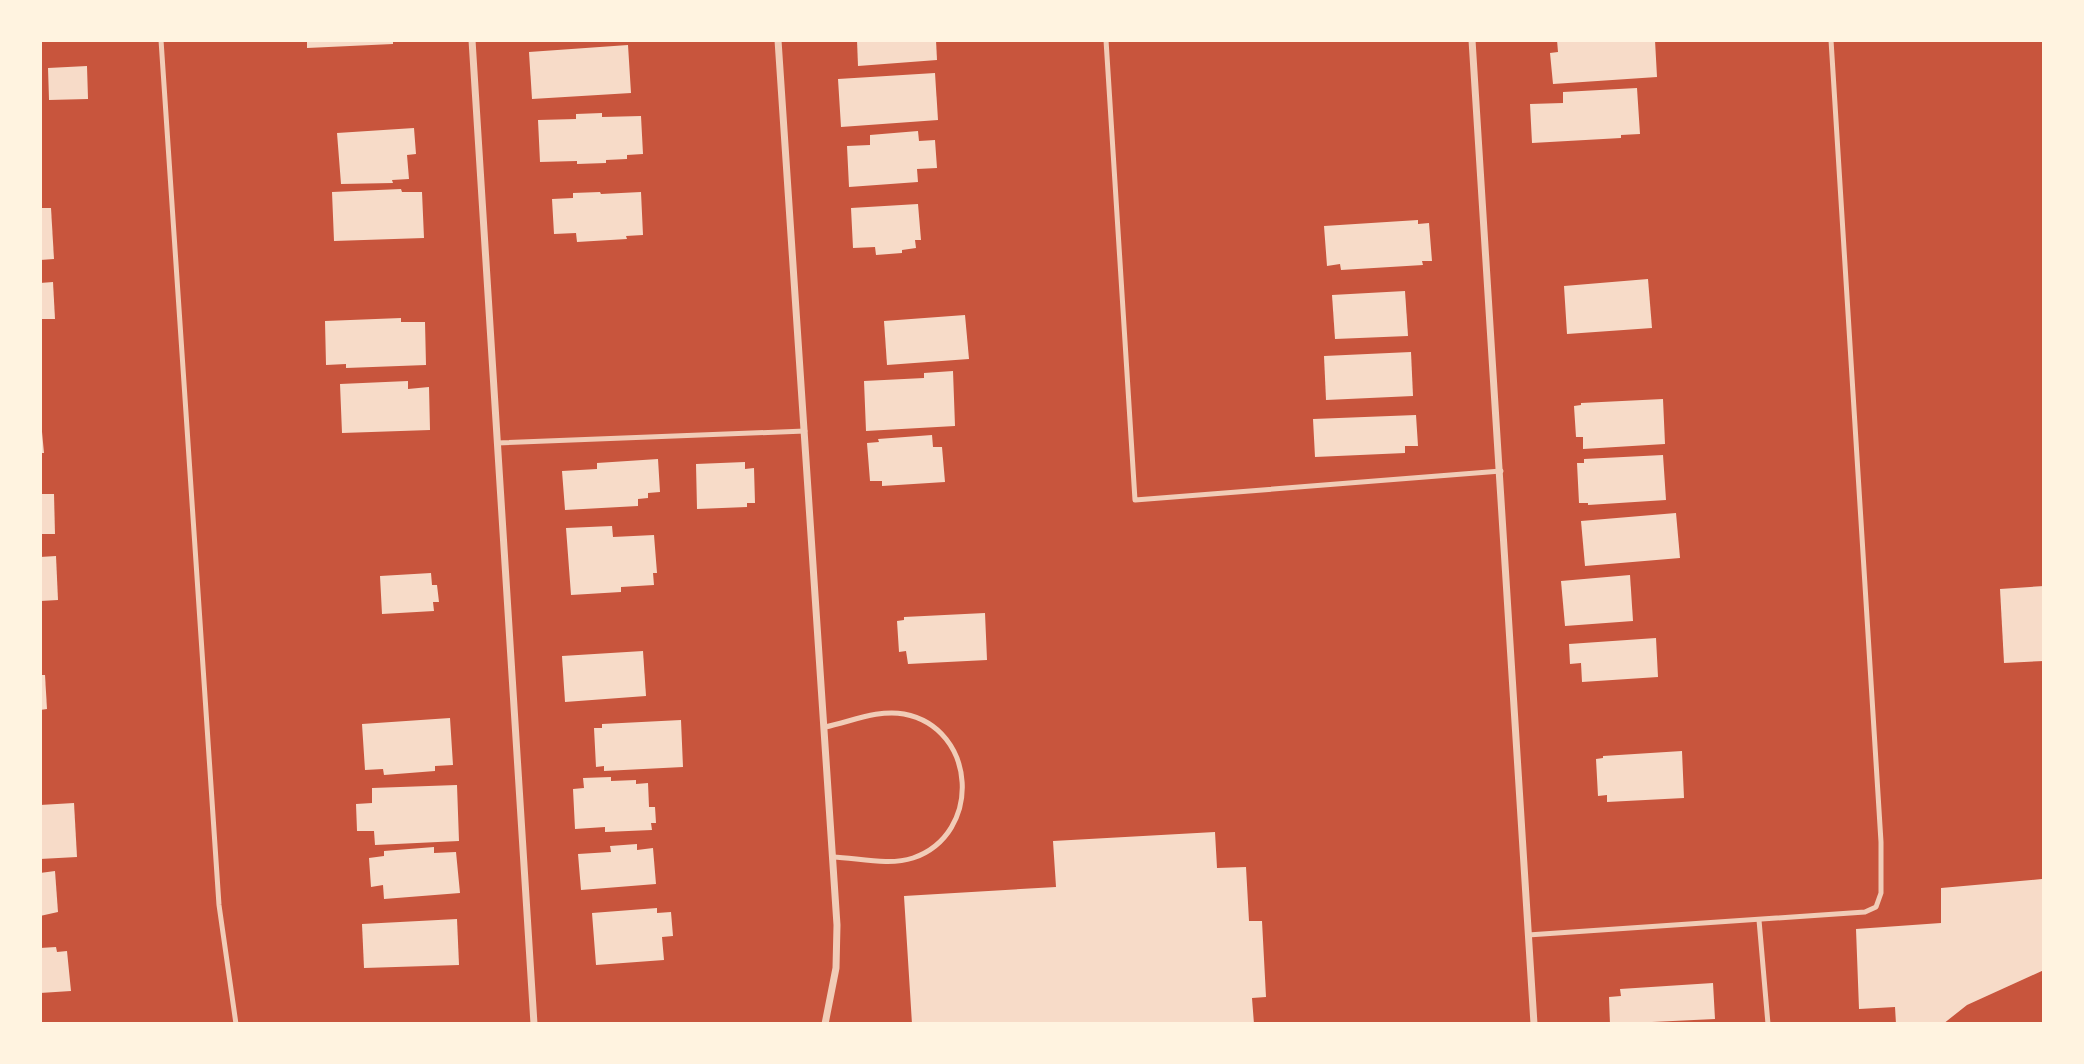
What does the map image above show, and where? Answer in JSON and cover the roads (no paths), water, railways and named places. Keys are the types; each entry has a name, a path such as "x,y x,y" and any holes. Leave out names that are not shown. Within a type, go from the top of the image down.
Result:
{"street":[{"path":"472,40 534,1024"},
{"path":"778,40 838,946 825,1024"},
{"path":"1472,40 1534,1024"}],"lane":[{"path":"161,40 219,905 236,1024"},
{"path":"1106,40 1135,500 1501,471"},
{"path":"1528,935 1865,912 1876,907 1881,893 1881,842 1830,40"},
{"path":"497,443 804,431"},
{"path":"825,727 879,713 904,715 928,723 946,739 959,760 964,783 961,807 951,829 934,847 913,858 889,862 833,856"},
{"path":"1759,920 1768,1024"}]}
